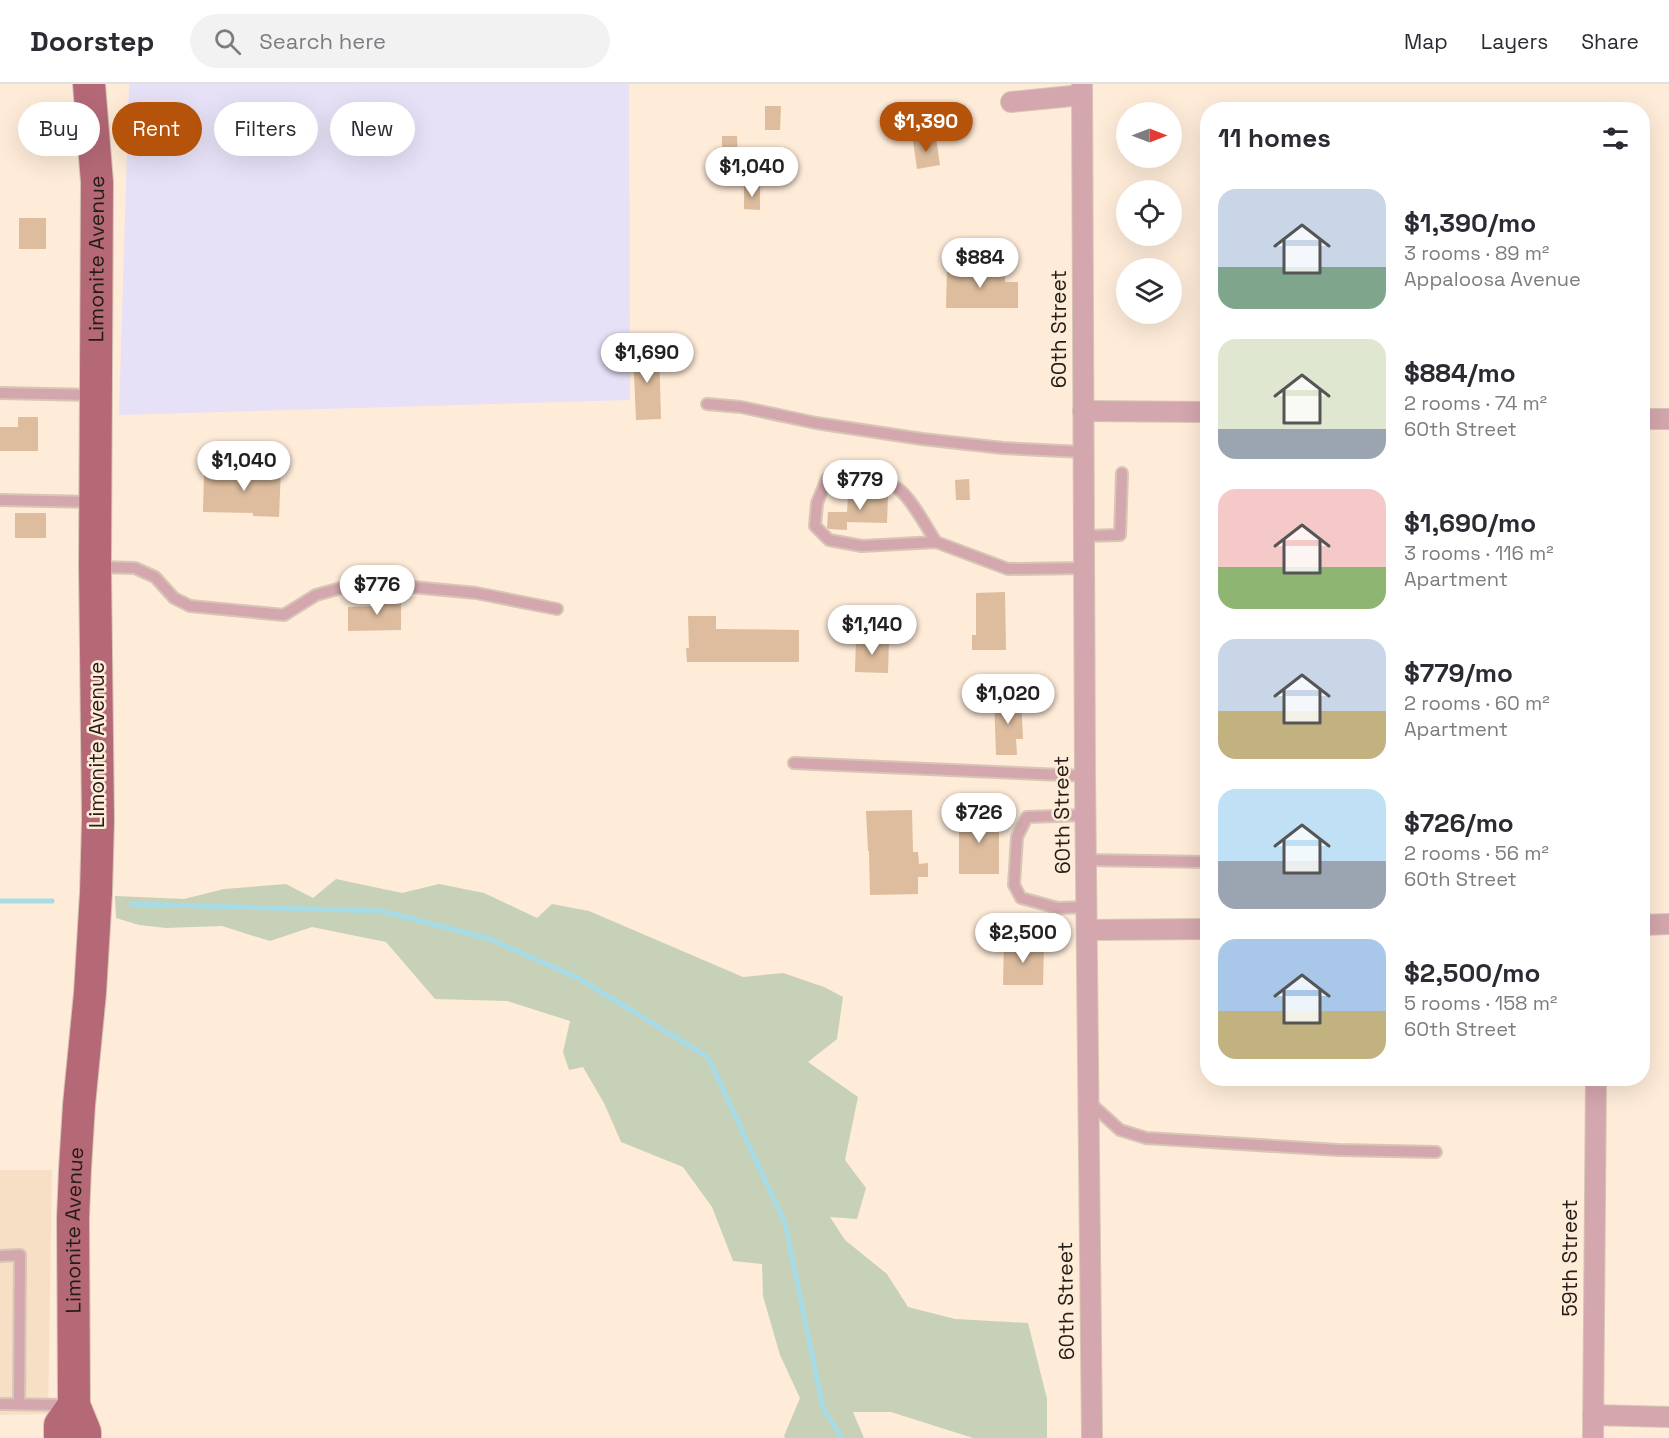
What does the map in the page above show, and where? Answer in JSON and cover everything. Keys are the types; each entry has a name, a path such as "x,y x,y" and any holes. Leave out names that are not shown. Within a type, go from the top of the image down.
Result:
{"main road":[{"name":"Limonite Avenue","path":"85,1438 86,1432 74,1405 74,1218 79,1105 90,993 98,820 95,567 97,182 89,84"},
{"name":"Limonite Avenue","path":"60,1438 60,1425 74,1405"}],"street":[{"path":"1011,102 1082,89"},
{"name":"60th Street","path":"1082,89 1085,776 1092,1438"},
{"path":"1083,411 1200,412"},
{"path":"1650,418 1669,419"},
{"path":"1650,925 1669,924"},
{"path":"1087,930 1200,929"},
{"name":"59th Street","path":"1593,1438 1596,1086"},
{"path":"1593,1415 1669,1417"}],"lane":[{"path":"0,393 97,395"},
{"path":"707,404 741,407 816,423 922,439 1003,448 1083,452"},
{"path":"1084,536 1120,536 1122,473"},
{"path":"936,542 899,489 885,481 854,477 827,479 817,503 816,526 829,540 862,546 936,542 1008,568 1084,568"},
{"path":"0,500 96,502"},
{"path":"95,567 135,568 155,577 174,598 190,606 284,615 316,594 341,588 402,586 476,593 557,609"},
{"path":"794,763 1085,776"},
{"path":"1086,815 1027,817 1017,837 1014,885 1021,898 1058,908 1087,907"},
{"path":"1086,860 1200,862"},
{"path":"1089,1102 1120,1130 1146,1138 1327,1149 1436,1152"},
{"path":"0,1256 20,1255 19,1404"},
{"path":"0,1404 74,1405"}],"shaded area":[{"path":"129,84 629,84 630,400 119,415 127,156 202,156 202,102 128,102"},
{"path":"0,1170 52,1170 48,1414 0,1415"}],"green space":[{"path":"336,879 402,893 439,884 484,893 537,918 552,904 589,911 743,977 783,973 824,987 843,997 837,1039 808,1062 858,1097 845,1160 866,1188 857,1219 830,1217 845,1240 887,1274 908,1307 955,1319 1028,1323 1047,1399 1047,1438 973,1438 891,1412 853,1412 864,1438 785,1438 800,1398 780,1355 763,1296 762,1264 733,1261 712,1207 683,1167 621,1142 604,1103 583,1067 569,1070 563,1052 570,1021 507,1001 435,999 386,942 312,927 270,941 222,926 166,928 139,925 116,918 115,896 184,899 224,889 286,884 313,898"}],"building":[{"path":"765,106 781,106 780,130 765,130"},
{"path":"722,136 737,136 738,159 722,159"},
{"path":"936,138 940,165 917,169 913,141"},
{"path":"744,186 760,186 760,210 744,209"},
{"path":"19,218 46,218 46,249 19,249"},
{"path":"947,269 1005,269 1005,282 1018,282 1018,308 946,308"},
{"path":"659,348 661,419 636,420 633,349"},
{"path":"18,417 38,417 38,451 0,451 0,427 18,427"},
{"path":"228,466 281,468 279,517 253,516 253,513 203,512 204,475 228,475"},
{"path":"969,479 970,500 956,500 955,480"},
{"path":"848,494 888,495 887,523 847,522 847,530 827,528 828,512 847,512"},
{"path":"15,513 46,513 46,538 15,538"},
{"path":"1005,592 1006,650 972,650 972,635 976,635 976,593"},
{"path":"380,596 401,596 401,630 348,631 348,607 380,606"},
{"path":"688,616 716,616 716,629 799,630 799,662 687,662"},
{"path":"856,638 889,639 888,673 855,672"},
{"path":"1021,697 1023,739 1016,739 1017,755 996,755 994,698"},
{"path":"912,810 913,852 918,852 919,864 928,863 928,877 918,877 918,894 870,895 866,811"},
{"path":"959,815 999,815 999,874 959,874"},
{"path":"1004,943 1044,944 1043,985 1003,985"}],"waterway":[{"path":"0,901 52,901"},
{"path":"131,904 382,911 490,939 578,978 708,1057 785,1223 823,1408 842,1438"}]}
